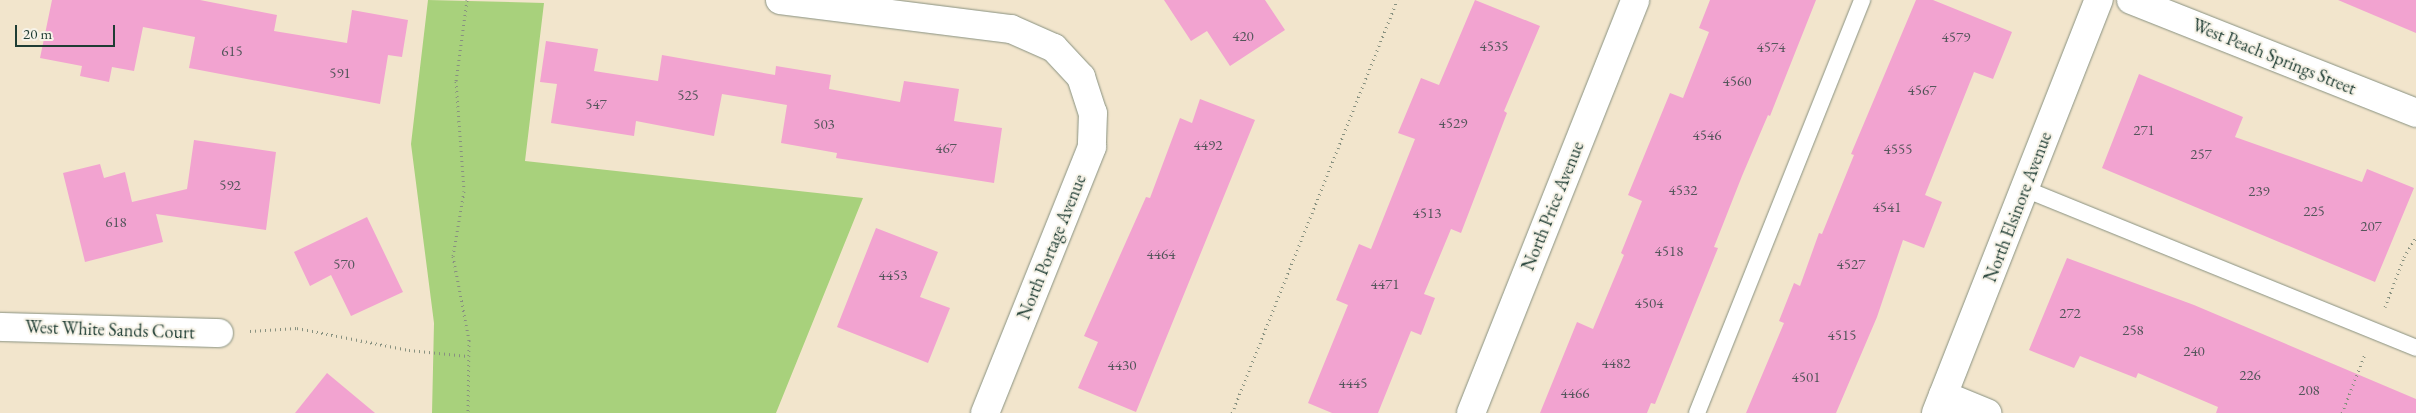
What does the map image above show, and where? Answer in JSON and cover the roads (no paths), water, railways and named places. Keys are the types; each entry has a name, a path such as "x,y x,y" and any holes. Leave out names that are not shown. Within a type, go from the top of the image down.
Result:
{"street":[{"name":"North Portage Avenue","path":"780,0 1011,29 1054,48 1081,77 1092,113 1092,147 985,413"},
{"name":"North Price Avenue","path":"1471,413 1635,0"},
{"name":"North Elsinore Avenue","path":"1940,404 2099,0"},
{"name":"West Peach Springs Street","path":"2131,0 2416,113"},
{"name":"West White Sands Court","path":"0,327 219,333"},
{"path":"1940,404 1987,413"}],"lane":[{"path":"1697,413 1862,0"},
{"path":"2025,189 2416,348"}]}
